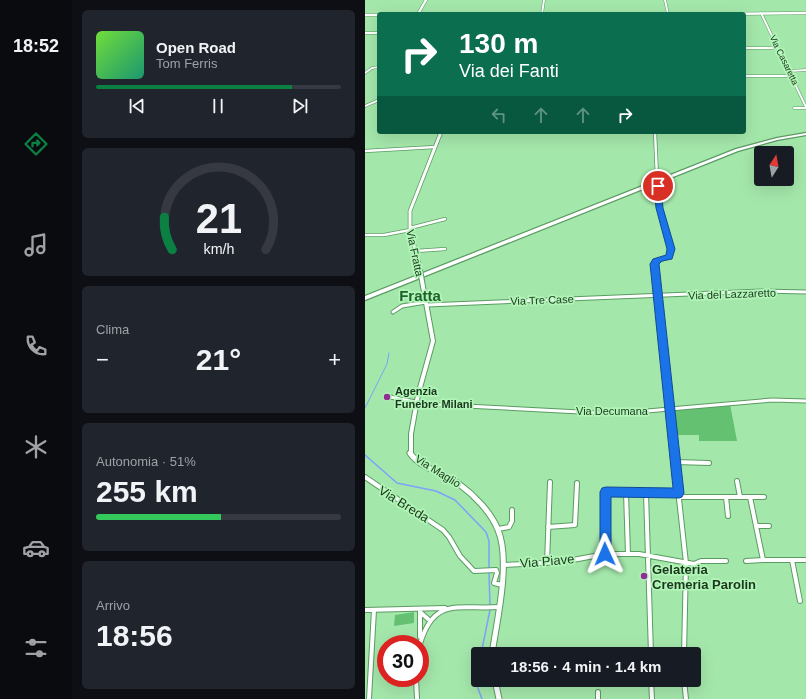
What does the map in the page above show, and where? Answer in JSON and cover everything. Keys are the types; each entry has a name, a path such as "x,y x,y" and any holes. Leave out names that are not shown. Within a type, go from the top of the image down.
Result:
{"highway":[{"path":"365,298 737,150 777,139 806,134"}],"main road":[{"path":"419,12 425,0"},
{"path":"746,13 806,12"},
{"path":"365,15 377,15"},
{"name":"Via Fratta","path":"417,402 433,341 427,303 410,229 410,211 440,134"},
{"name":"Via Maglio","path":"417,402 409,447 413,457 451,478 469,491 482,505 498,529 502,546 503,565 502,585 493,647"},
{"path":"496,687 499,699"}],"street":[{"path":"542,12 544,0"},
{"path":"665,0 668,12"},
{"name":"Via Casaretta","path":"761,13 806,107"},
{"path":"365,33 377,33"},
{"path":"746,48 778,48"},
{"path":"365,73 372,68 377,67"},
{"path":"790,71 806,70"},
{"path":"746,76 792,76"},
{"path":"365,106 377,101"},
{"path":"794,108 806,107"},
{"path":"655,134 659,208 671,254 669,257 656,261 657,296 686,563 684,647"},
{"path":"365,151 435,147"},
{"path":"365,235 384,235 445,219"},
{"path":"416,251 445,249"},
{"name":"Via del Lazzaretto","path":"657,296 762,291 806,292"},
{"name":"Via Tre Case","path":"393,312 402,306 427,303 657,296"},
{"name":"Via Decumana","path":"390,397 417,402 599,413 647,411 772,400 806,401"},
{"path":"676,462 709,463"},
{"name":"Via Breda","path":"365,477 379,490 419,511 445,531 450,536 456,552 475,571 497,571 495,584 502,585"},
{"path":"737,481 740,497"},
{"path":"547,563 550,482"},
{"path":"548,527 575,525 577,483"},
{"path":"605,554 606,492 727,497 764,496"},
{"path":"626,492 628,554"},
{"path":"646,493 651,647"},
{"path":"727,497 728,516"},
{"path":"750,497 763,560"},
{"path":"498,529 509,527 512,521 513,510"},
{"path":"756,526 769,526"},
{"name":"Via Piave","path":"503,565 547,563 605,554 648,556 686,563 726,561"},
{"path":"792,560 800,601"},
{"path":"746,561 806,560"},
{"path":"365,610 420,610 426,608 499,607"},
{"path":"426,608 429,618"},
{"path":"423,635 429,618 438,612 449,608"},
{"path":"369,699 367,683 373,610"},
{"path":"420,610 429,618"},
{"path":"420,610 420,635"},
{"path":"416,687 417,699"},
{"path":"651,687 652,699"},
{"path":"685,687 686,699"},
{"path":"598,692 598,699"}],"green space":[{"path":"730,404 737,441 699,441 699,435 673,435 672,410"},
{"path":"414,612 414,623 394,626 395,615"}],"waterway":[{"path":"365,408 387,364 389,353"},
{"path":"365,455 397,483 436,491 455,500 486,532 489,541 489,569"},
{"path":"489,572 490,607"},
{"path":"482,647 490,610"},
{"path":"478,687 482,699"}],"place":[{"name":"Agenzia Funebre Milani","path":"387,397"},
{"name":"Gelateria Cremeria Parolin","path":"644,576"}],"district":[{"name":"Fratta","path":"420,295"}],"route":[{"path":"605,554 604,496 606,492 679,493 656,285 656,261 669,257 671,254 671,249 659,208 658,186"}]}
